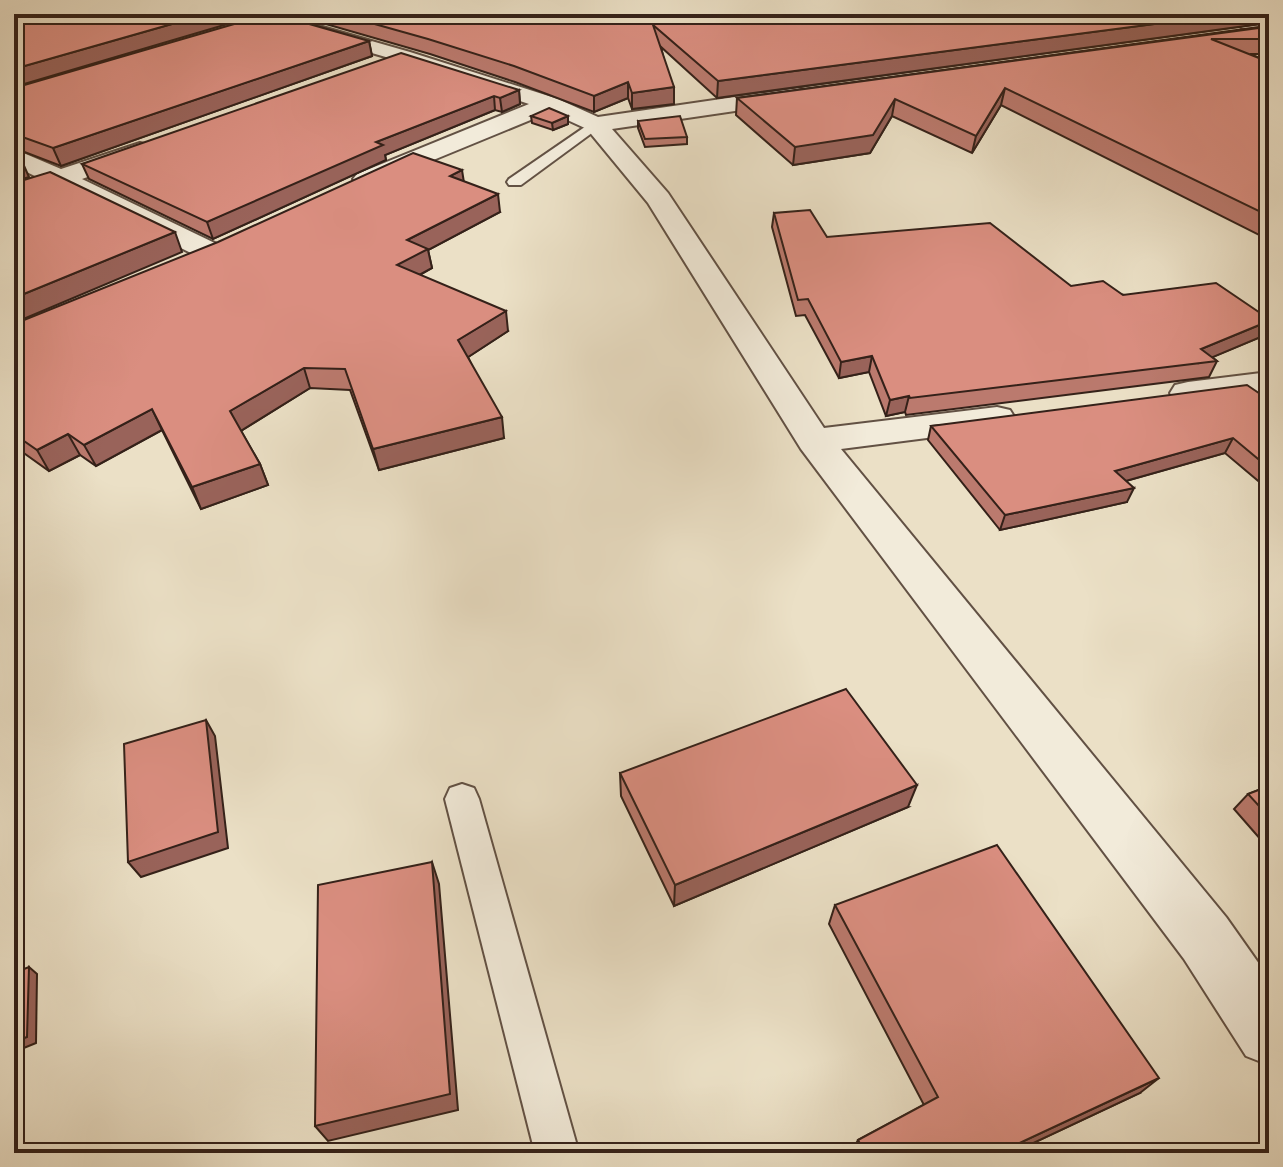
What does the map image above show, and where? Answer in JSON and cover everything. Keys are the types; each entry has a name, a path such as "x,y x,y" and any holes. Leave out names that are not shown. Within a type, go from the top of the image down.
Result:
{"street":[{"path":"1234,14 1264,36"},
{"path":"259,20 388,62 550,104 595,124 659,199 814,441 1205,938 1269,1033"},
{"path":"1227,37 1264,36"},
{"path":"595,124 815,93"},
{"path":"336,194 550,104"},
{"path":"14,194 165,141"},
{"path":"14,156 213,253"},
{"path":"185,265 240,240"},
{"path":"1159,396 1269,382"},
{"path":"814,441 1034,413"}],"lane":[{"path":"515,182 595,124"},
{"path":"462,799 557,1153"}],"building":[{"path":"36,14 207,14 14,69 14,20"},
{"path":"269,14 369,41 53,148 14,134 14,88"},
{"path":"339,14 735,14 747,22 827,14 1231,14 718,81 653,25 674,87 632,93 628,82 594,96 514,66"},
{"path":"1269,25 1269,39 1211,39 1269,62 1269,216 1005,88 976,136 895,99 873,135 795,147 737,98 1266,27"},
{"path":"401,53 519,90 500,98 494,96 376,142 383,145 207,222 82,164"},
{"path":"549,108 568,116 552,123 531,116"},
{"path":"680,116 687,137 645,139 638,121"},
{"path":"413,153 462,170 450,176 498,194 407,240 428,249 397,265 506,311 458,340 502,417 373,449 345,369 304,368 230,411 260,464 192,487 152,409 84,445 68,434 37,450 14,434 14,324 218,242"},
{"path":"50,172 175,232 14,298 14,183"},
{"path":"810,210 827,237 990,223 1071,286 1103,281 1123,295 1216,283 1269,321 1201,349 1217,361 890,400 872,356 841,362 808,299 798,300 774,213"},
{"path":"1247,385 1269,400 1269,468 1233,438 1115,471 1134,488 1005,515 931,426"},
{"path":"846,689 917,785 675,885 620,773"},
{"path":"206,720 218,832 128,862 124,744"},
{"path":"1269,786 1269,817 1248,794"},
{"path":"997,845 1159,1078 998,1153 865,1153 858,1140 938,1097 835,905"},
{"path":"432,862 450,1094 315,1126 318,885"},
{"path":"29,967 27,1037 14,1042 14,973"}]}
